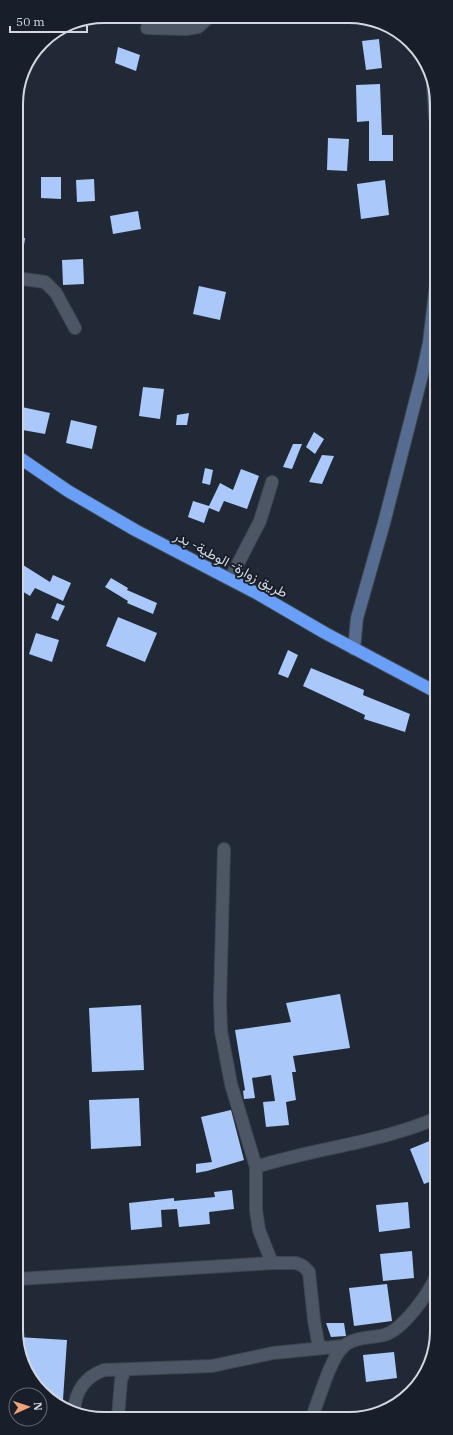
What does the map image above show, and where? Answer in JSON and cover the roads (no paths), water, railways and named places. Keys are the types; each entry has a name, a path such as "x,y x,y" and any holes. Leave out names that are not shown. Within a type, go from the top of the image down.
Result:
{"highway":[{"name":"طريق زوارة- الوطية- بدر","path":"23,460 68,491 109,515 230,579 354,649 430,689"}],"street":[{"path":"147,28 186,29 198,27 202,23"},
{"path":"23,279 45,282 56,293 76,328"},
{"path":"354,649 357,618 384,523 425,361 430,326"},
{"path":"230,579 260,521 272,482"},
{"path":"224,849 220,1002 221,1030 231,1084 256,1167 257,1217 264,1244 272,1262"},
{"path":"256,1167 300,1154 409,1129 430,1121"},
{"path":"23,1279 272,1262 296,1263 303,1266 309,1272 314,1320 319,1348"},
{"path":"314,1412 333,1363 344,1346 352,1341 393,1332 408,1316 430,1285"},
{"path":"75,1407 79,1389 86,1380 96,1373 104,1370 212,1366 273,1353 344,1346"},
{"path":"118,1412 121,1380 125,1370"}]}
